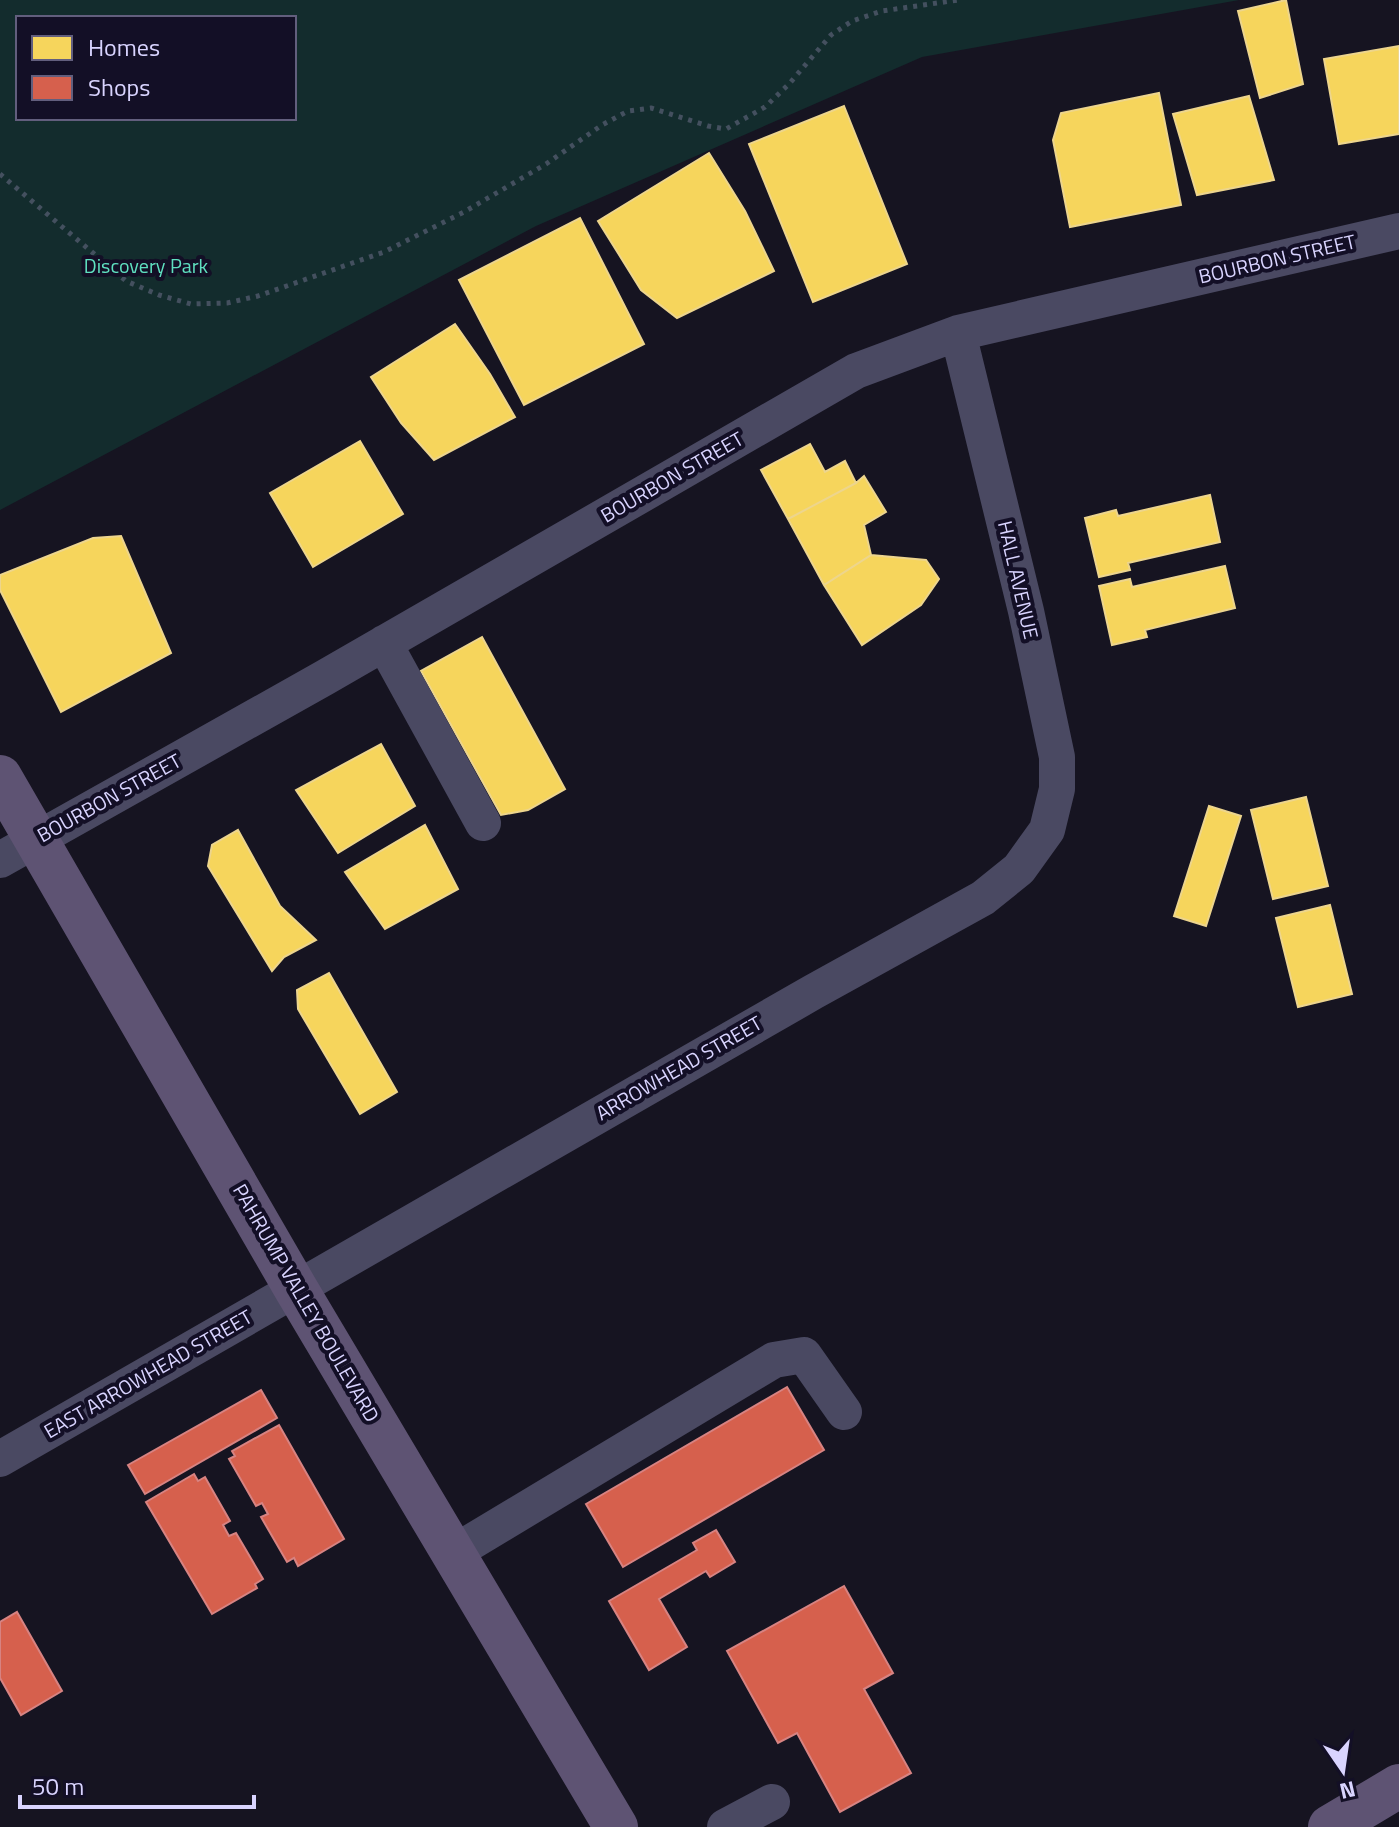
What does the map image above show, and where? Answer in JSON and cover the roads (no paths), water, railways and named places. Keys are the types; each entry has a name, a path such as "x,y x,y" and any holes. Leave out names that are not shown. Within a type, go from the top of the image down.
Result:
{"main road":[{"name":"PAHRUMP VALLEY BOULEVARD","path":"0,777 296,1289 616,1827"},
{"path":"1346,1823 1399,1786"}],"street":[{"name":"BOURBON STREET","path":"0,860 856,371 958,333 1399,231"},
{"name":"HALL AVENUE","path":"958,333 1026,611 1057,757 1057,789 1047,830"},
{"path":"384,643 483,823"},
{"name":"ARROWHEAD STREET","path":"296,1289 983,898 1019,869 1047,830"},
{"name":"EAST ARROWHEAD STREET","path":"0,1459 296,1289"},
{"path":"453,1553 774,1360 804,1355 844,1412"},
{"path":"725,1827 772,1802"}],"park label":[{"name":"Discovery Park","path":"146,266"}]}
